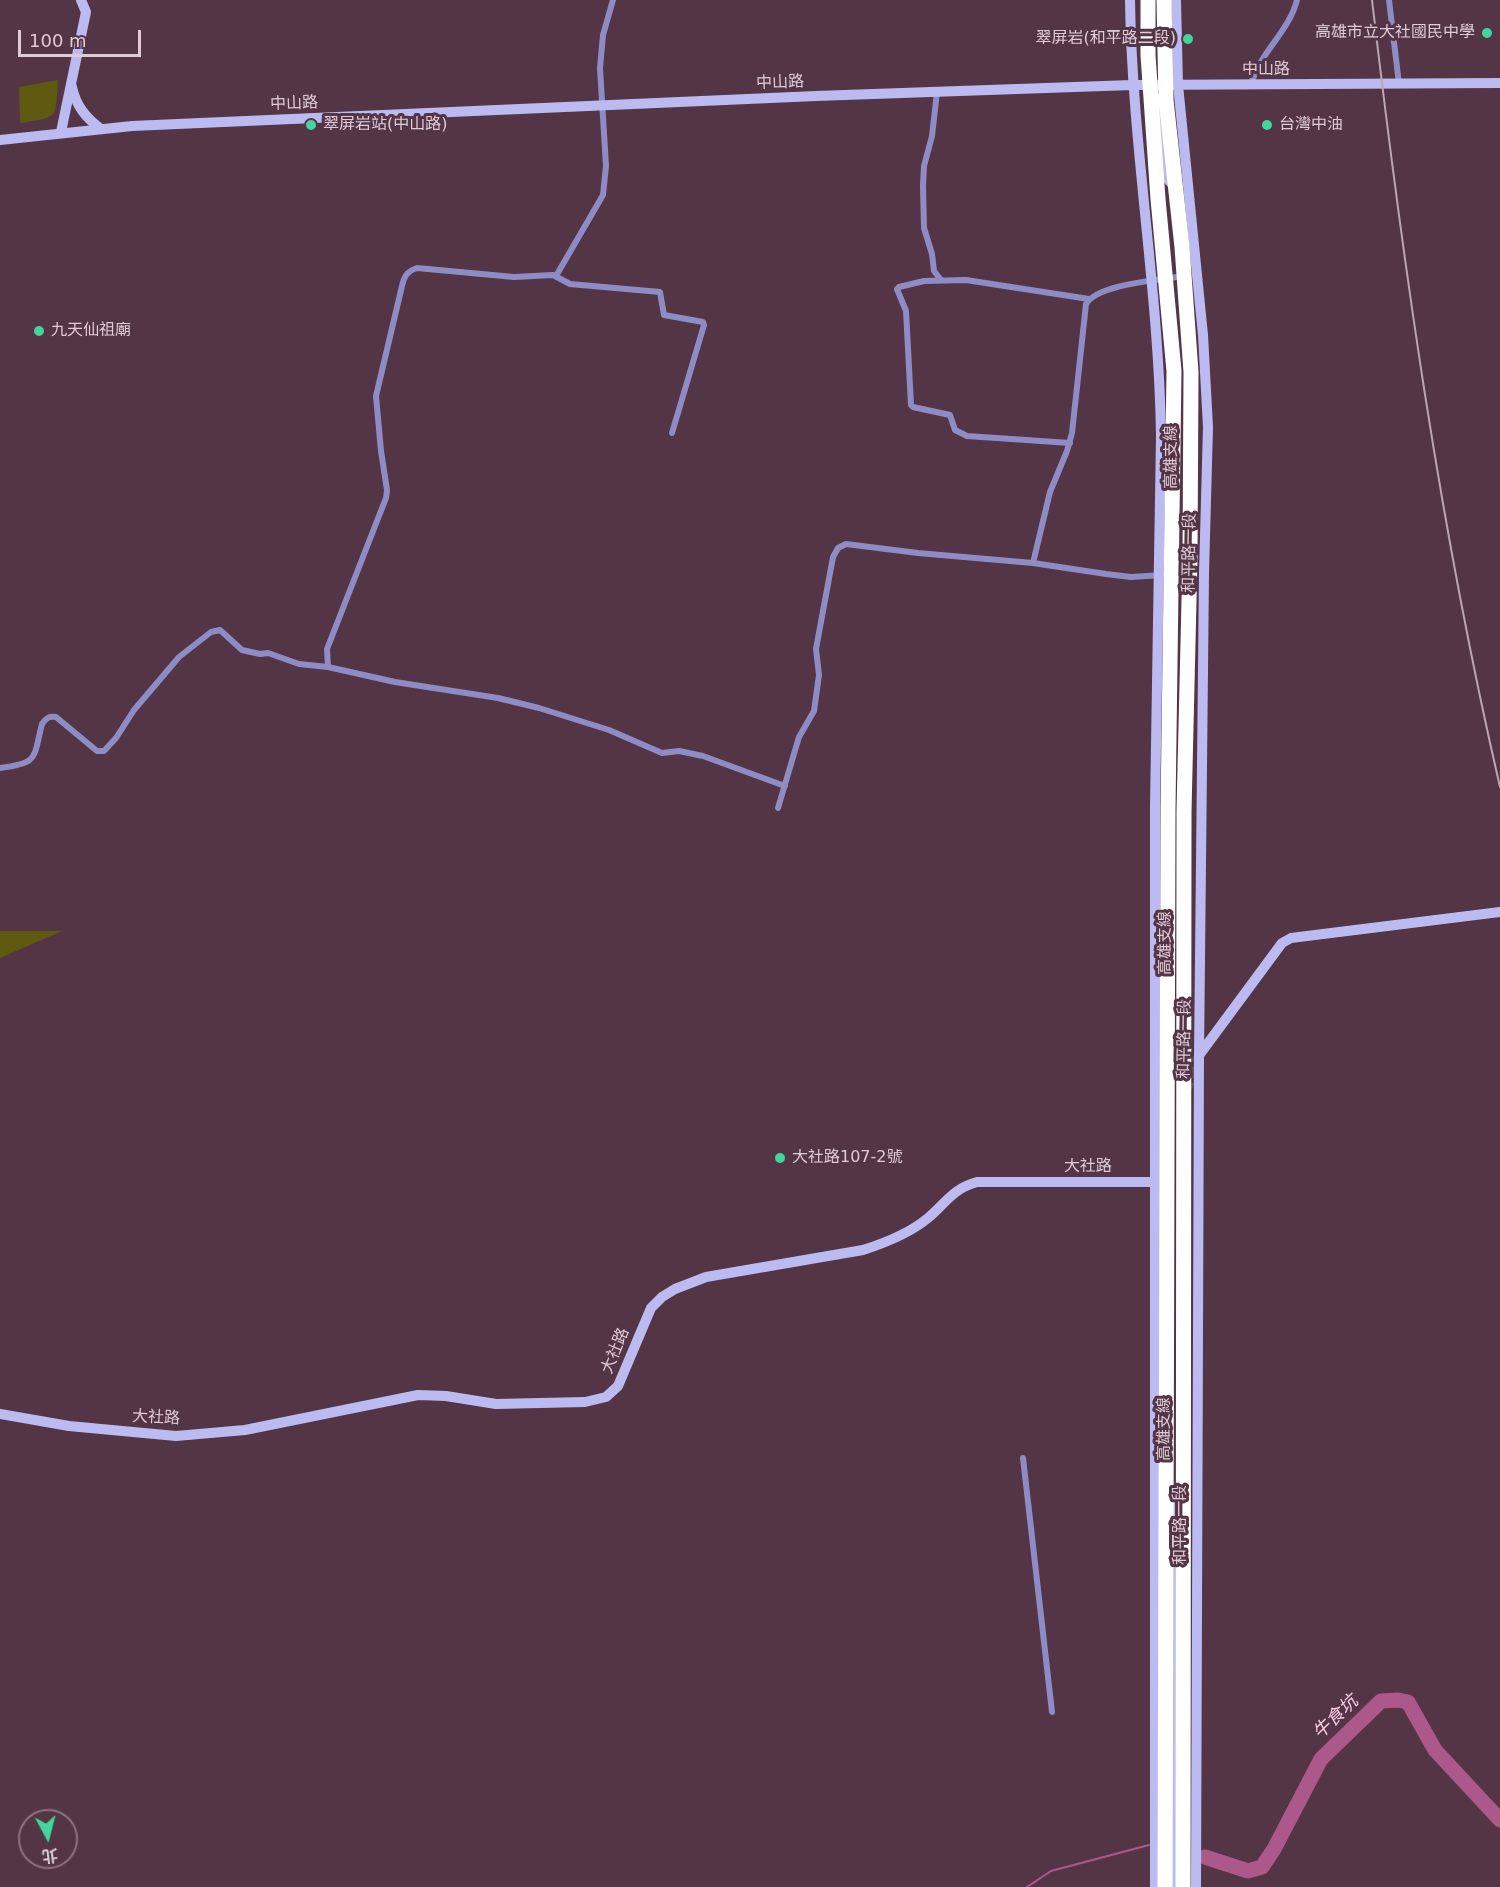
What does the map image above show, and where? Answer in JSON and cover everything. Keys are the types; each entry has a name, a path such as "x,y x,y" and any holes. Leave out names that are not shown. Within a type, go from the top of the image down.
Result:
{"highway":[{"name":"高雄支線","path":"1148,0 1148,55 1158,199 1174,371 1168,809 1165,1887"},
{"name":"高雄支線","path":"1164,0 1166,100 1182,247 1191,372 1190,558 1184,812 1183,1887"}],"street":[{"path":"61,132 86,12 81,0"},
{"path":"556,276 603,195 606,166 600,68 603,35 613,0"},
{"name":"和平路一段","path":"1130,0 1132,86 1160,387 1155,807 1155,1887"},
{"path":"1139,0 1153,20 1166,176 1190,203"},
{"name":"和平路一段","path":"1176,0 1178,85 1203,335 1208,427 1204,573 1199,1055 1196,1887"},
{"path":"1251,85 1254,71 1282,32 1292,15 1297,0"},
{"path":"1389,0 1399,84"},
{"name":"中山路","path":"0,140 132,126 937,92 1157,85 1500,83"},
{"path":"71,84 79,108 101,129"},
{"path":"937,92 932,136 924,166 922,186 924,228 932,254 934,271 940,280"},
{"path":"328,667 327,649 386,498 376,396 407,273 417,268 514,277 547,274 570,284 660,292 664,315 703,322 704,327 672,433"},
{"path":"1033,563 1050,492 1070,443 1086,304 1095,295 1111,289 1196,274"},
{"path":"1070,443 967,436 955,430 950,415 913,407 911,405 906,311 897,289 924,281 966,280 1089,299"},
{"path":"778,808 799,737 814,711 819,675 816,649 833,556 837,548 846,544 1033,563 1131,577 1204,573"},
{"path":"0,768 22,766 31,760 42,724 52,716 97,751 104,751 116,738 134,710 179,657 210,632 216,630 225,633 242,650 260,654 268,653 299,664 328,667 395,682 498,698 538,708 609,730 662,753 679,751 703,756 785,786"},
{"path":"1199,1055 1281,943 1291,938 1315,933 1500,912"},
{"name":"大社路","path":"0,1414 69,1426 176,1436 245,1430 418,1395 446,1396 496,1404 585,1402 606,1397 618,1386 651,1308 662,1297 690,1282 706,1277 863,1250 878,1245 905,1233 927,1219 953,1192 965,1185 977,1182 1154,1182"},
{"name":"和平路一段","path":"1155,1381 1166,1442 1176,1526 1174,1887"},
{"path":"1023,1458 1052,1712"}],"shaded area":[{"path":"58,80 53,114 42,119 20,123 19,87"},
{"path":"0,931 62,931 0,958"}],"waterway":[{"name":"牛食坑","path":"1205,1857 1248,1871 1262,1867 1274,1849 1321,1759 1381,1701 1408,1702 1435,1750 1500,1820"},
{"name":"牛食坑","path":"1027,1887 1051,1871 1149,1845"}],"tunnel":[{"path":"1186,1091 1198,1058"}],"railway":[{"path":"1372,0 1410,297 1441,494 1500,787"}],"place":[{"name":"高雄市立大社國民中學","path":"1487,33"},
{"name":"翠屏岩(和平路二段)","path":"1188,39"},
{"name":"翠屏岩站(中山路)","path":"311,125"},
{"name":"台灣中油","path":"1267,125"},
{"name":"九天仙祖廟","path":"39,331"},
{"name":"大社路107-2號","path":"780,1158"}]}
